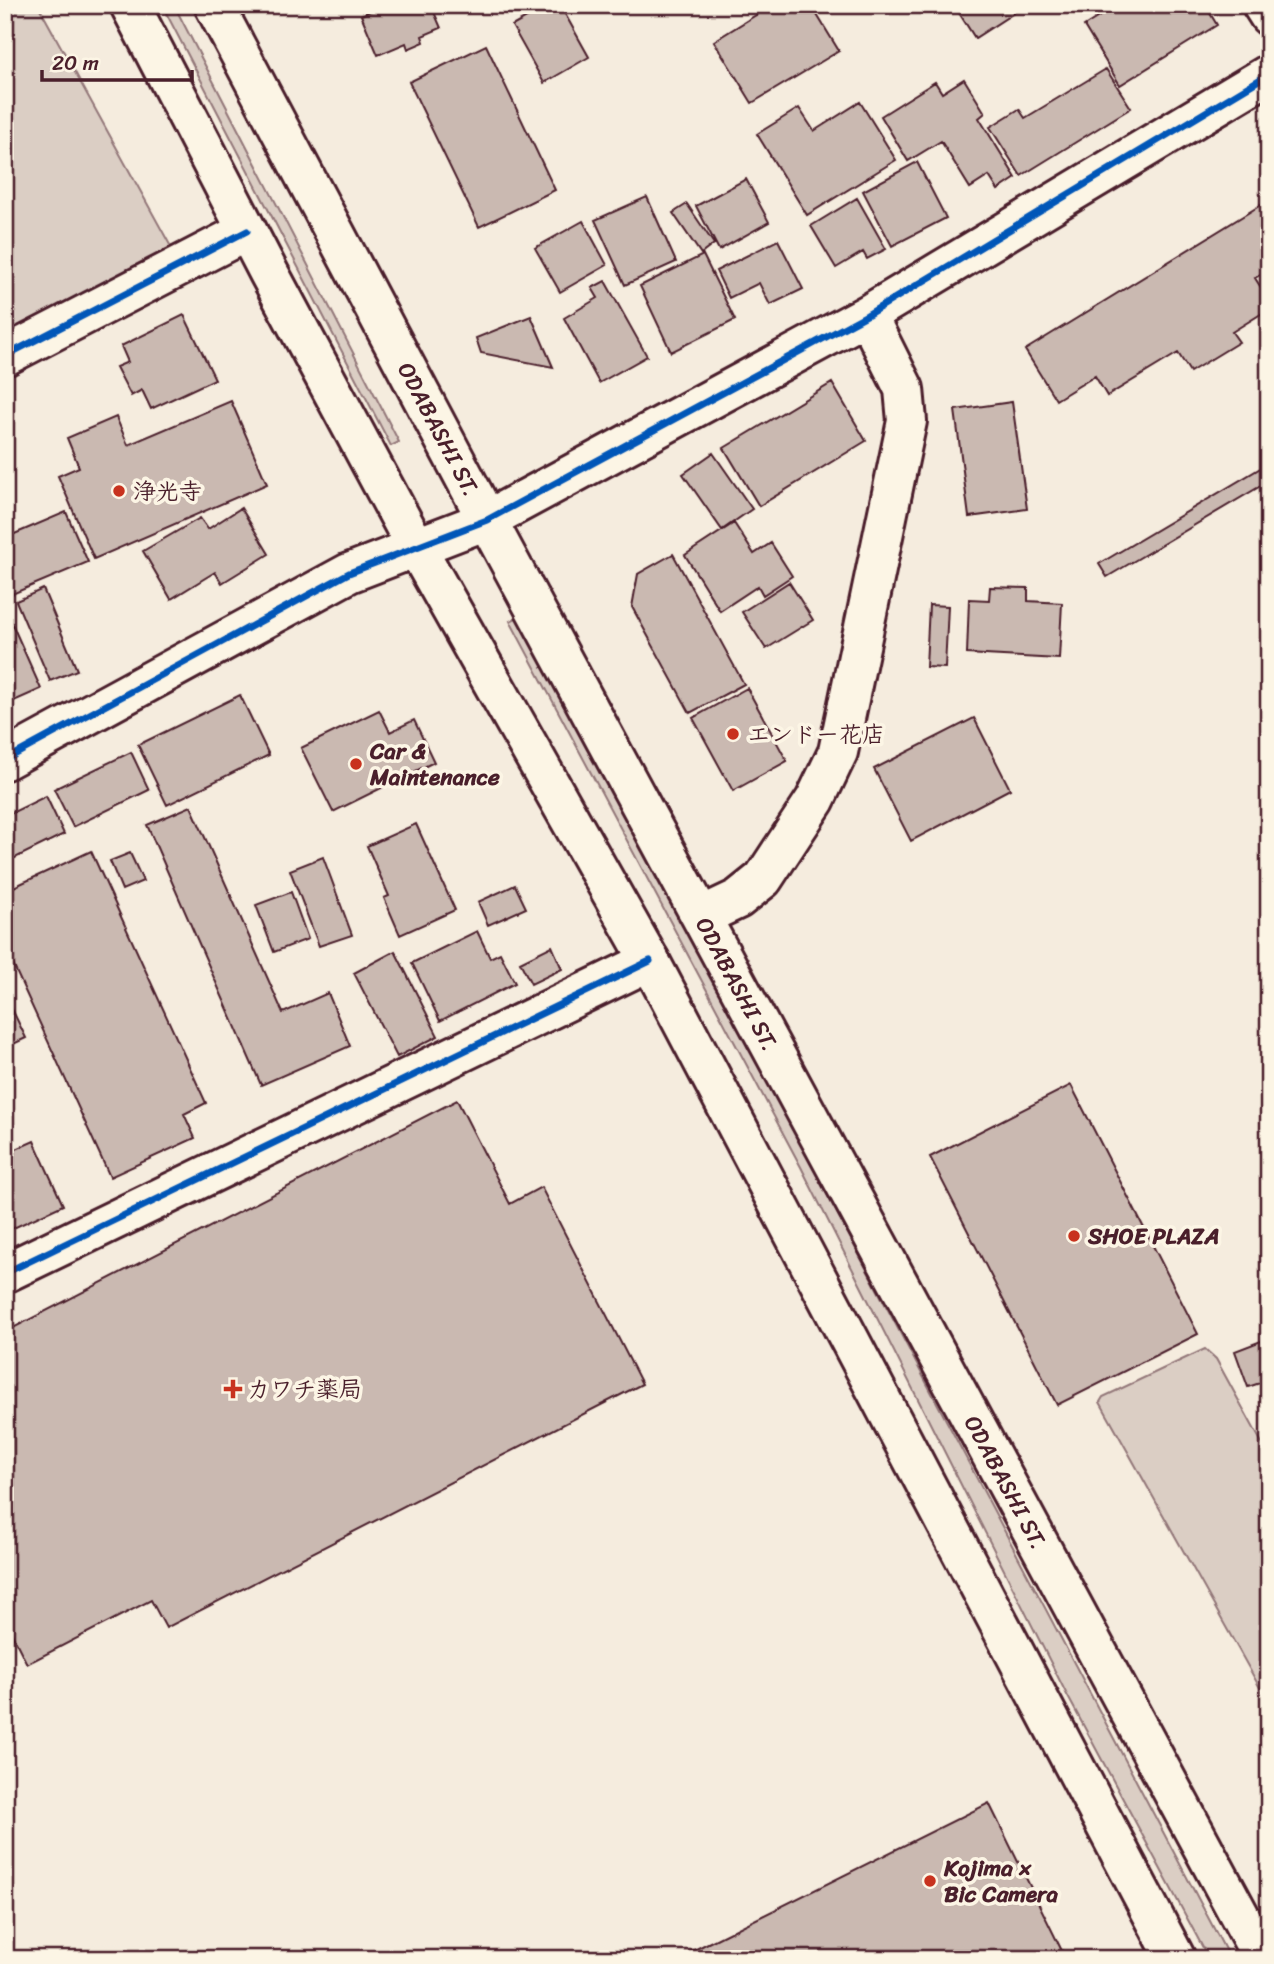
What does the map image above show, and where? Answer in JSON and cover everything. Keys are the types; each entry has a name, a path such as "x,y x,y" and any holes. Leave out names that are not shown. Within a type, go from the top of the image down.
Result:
{"main road":[{"path":"130,5 415,545 650,961 1176,1959"},
{"name":"ODABASHI ST.","path":"214,5 487,520 1264,1959"},
{"path":"1262,5 1269,16"},
{"path":"5,760 349,573 415,545 487,520 867,315 1269,74"},
{"path":"5,356 247,231"},
{"path":"702,916 738,899 762,878 815,800 838,752 907,421 904,389 867,315"},
{"path":"5,1273 650,961"}],"shaded area":[{"path":"5,5 38,5 175,254 5,338"},
{"path":"162,5 174,5 399,442 391,446"},
{"path":"522,615 1230,1959 1209,1959 1066,1693 801,1167 510,621"},
{"path":"1205,1349 1216,1359 1269,1456 1269,1704 1100,1402 1103,1397"}],"building":[{"path":"383,5 431,5 441,28 422,36 424,42 408,49 406,43 378,55 361,15"},
{"path":"550,5 560,5 589,57 544,83 512,26"},
{"path":"772,5 811,5 839,51 752,103 714,41"},
{"path":"954,5 1026,5 975,38"},
{"path":"1118,5 1130,5 1133,10 1140,5 1205,5 1217,25 1120,85 1084,26"},
{"path":"486,45 555,190 479,227 409,82"},
{"path":"1106,69 1131,108 1021,176 990,127 1019,109 1025,118"},
{"path":"964,79 985,113 979,118 1016,178 998,190 989,176 970,188 941,141 908,161 881,116 935,82 942,93"},
{"path":"860,102 896,160 807,215 757,134 799,108 814,131"},
{"path":"917,162 946,218 892,246 863,191"},
{"path":"746,179 769,222 719,250 696,206"},
{"path":"647,197 676,262 625,285 595,220"},
{"path":"857,198 886,249 867,259 863,252 836,268 811,226"},
{"path":"1269,200 1269,270 1255,278 1269,300 1269,309 1232,332 1239,342 1190,372 1178,353 1107,396 1095,376 1056,400 1025,350"},
{"path":"687,204 714,244 701,254 673,213"},
{"path":"583,221 607,265 560,292 535,248"},
{"path":"778,240 803,289 770,305 759,283 729,298 716,271"},
{"path":"703,255 735,320 671,352 640,286"},
{"path":"605,281 647,356 599,383 564,318 598,298 592,288"},
{"path":"184,315 215,379 151,409 142,390 131,396 116,367 128,362 121,346"},
{"path":"531,316 553,367 481,353 476,338"},
{"path":"832,383 866,441 759,506 724,448"},
{"path":"231,401 267,484 94,559 58,476 79,467 67,438 116,417 128,445"},
{"path":"1012,402 1027,509 969,517 955,410"},
{"path":"713,453 752,509 722,530 683,474"},
{"path":"1269,463 1269,481 1107,577 1099,564"},
{"path":"241,508 269,554 222,583 215,572 171,599 143,551 200,518 208,529"},
{"path":"66,512 88,562 5,597 5,538"},
{"path":"734,523 754,554 771,543 792,576 763,595 758,586 720,611 685,555"},
{"path":"673,554 744,684 690,713 632,607 638,574"},
{"path":"789,582 813,620 766,649 742,612"},
{"path":"990,587 1028,588 1028,601 1062,603 1059,659 967,654 969,599 989,600"},
{"path":"43,589 77,670 50,681 16,601"},
{"path":"929,605 948,606 945,668 926,667"},
{"path":"5,608 41,689 5,705"},
{"path":"747,688 787,761 733,791 693,718"},
{"path":"240,695 269,755 167,805 138,745"},
{"path":"379,710 390,732 414,720 434,762 333,812 301,748"},
{"path":"974,718 1010,789 911,841 874,769"},
{"path":"131,752 149,790 73,827 54,789"},
{"path":"46,796 64,834 5,863 5,816"},
{"path":"191,806 283,1013 328,993 350,1046 261,1085 147,825"},
{"path":"416,824 455,910 400,935 384,898 389,896 367,846"},
{"path":"91,851 206,1103 184,1114 195,1138 110,1177 5,947 5,891"},
{"path":"130,853 143,881 122,890 110,861"},
{"path":"323,857 352,935 319,946 290,870"},
{"path":"515,885 526,908 488,925 478,902"},
{"path":"291,892 308,939 274,952 256,905"},
{"path":"477,931 490,958 500,953 515,983 440,1021 412,963"},
{"path":"552,946 562,969 531,984 520,962"},
{"path":"395,951 438,1036 397,1057 354,973"},
{"path":"8,1001 26,1038 5,1048 5,1002"},
{"path":"1071,1085 1198,1334 1057,1405 930,1157"},
{"path":"457,1100 510,1204 541,1187 642,1384 166,1628 151,1600 27,1664 5,1620 5,1332"},
{"path":"34,1141 63,1205 5,1232 5,1154"},
{"path":"1269,1338 1269,1380 1248,1387 1235,1351"},
{"name":"Kojima × Bic Camera","path":"989,1803 1066,1959 676,1959"}],"cycle path":[{"path":"5,760 349,573 487,520 867,315 1269,74"},
{"path":"5,356 247,231"},
{"path":"5,1273 650,961"}],"place":[{"name":"浄光寺","path":"119,491"},
{"name":"エンドー花店","path":"733,734"},
{"name":"Car & Maintenance","path":"356,764"},
{"name":"SHOE PLAZA","path":"1074,1236"},
{"name":"カワチ薬局","path":"233,1389"},
{"name":"Kojima × Bic Camera","path":"930,1881"}]}
